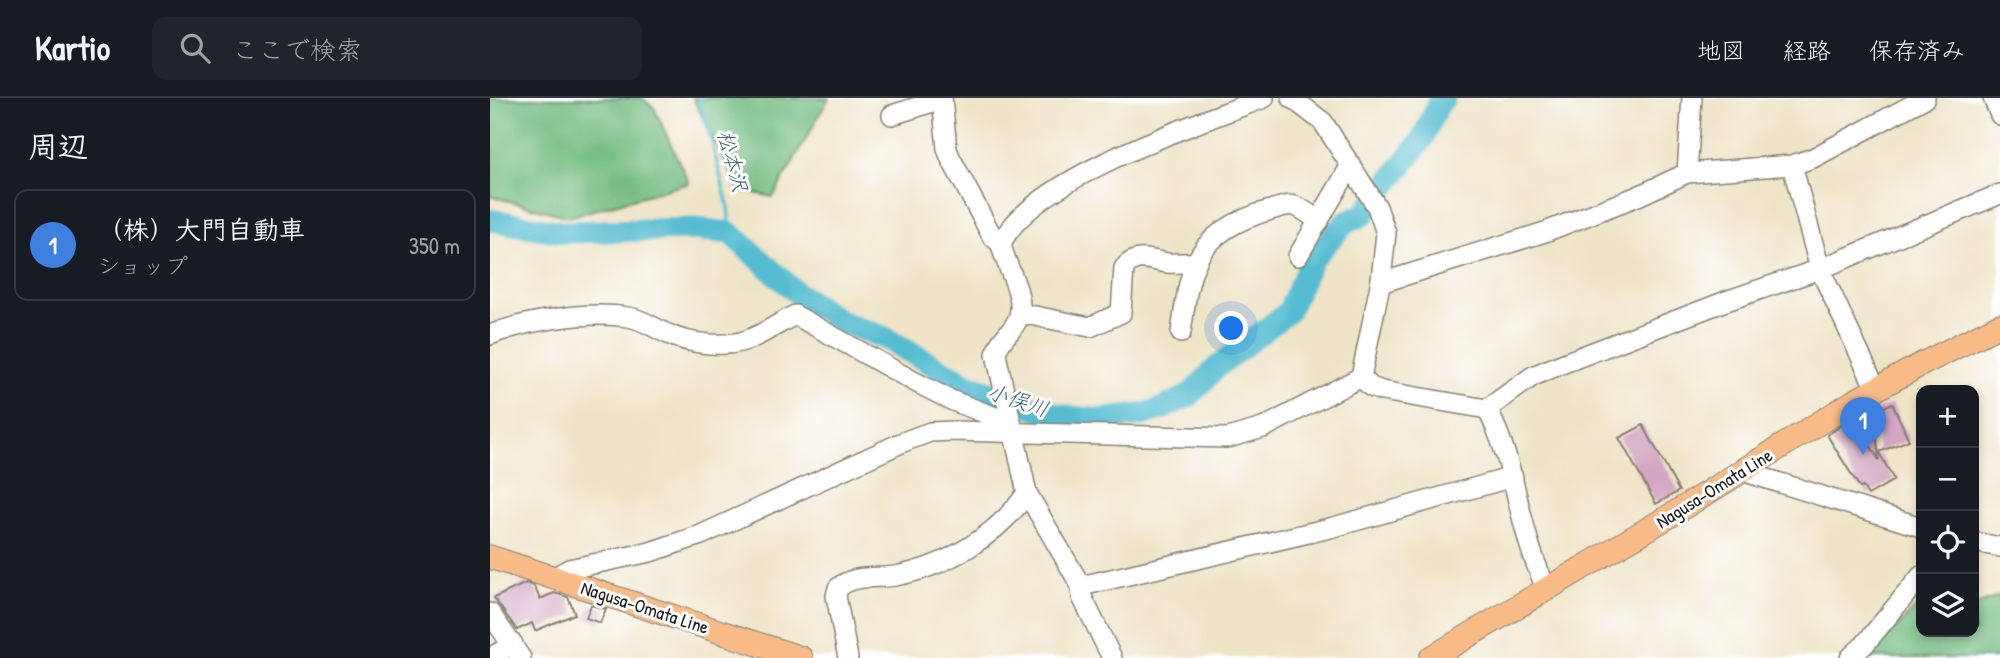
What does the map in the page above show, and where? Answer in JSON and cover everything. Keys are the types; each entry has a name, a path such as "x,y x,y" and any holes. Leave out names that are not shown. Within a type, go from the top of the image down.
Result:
{"main road":[{"name":"Nagusa-Omata Line","path":"1431,658 1876,389 2000,325"},
{"name":"Nagusa-Omata Line","path":"490,556 801,658"}],"street":[{"path":"1001,244 1017,219 1075,179 1158,139 1264,98"},
{"path":"1292,98 1323,122 1377,207 1386,233 1381,280 1361,377"},
{"path":"1687,173 1692,98"},
{"path":"1381,280 1387,281 1545,232 1638,196 1687,173 1792,165 1813,158 1925,98"},
{"path":"1993,98 2000,115"},
{"path":"892,115 942,99 947,149 951,159 992,236 1001,244 1018,294 1020,313 1011,330 998,345 996,354 1027,493 1082,586 1082,597 1112,658"},
{"path":"1792,165 1820,269 1876,389"},
{"path":"1298,256 1318,221 1356,172"},
{"path":"1361,377 1371,387 1382,391 1487,409 1533,376 1564,363 1726,301 1820,269 2000,194"},
{"path":"1181,333 1196,263 1208,245 1222,232 1255,214 1288,206 1297,206 1318,221"},
{"path":"1020,313 1090,327 1121,313 1124,268 1135,259 1144,257 1170,263 1196,263"},
{"path":"490,334 536,321 595,316 647,323 668,335 691,342 732,344 747,340 795,315 953,401 1012,425"},
{"path":"557,578 569,569 650,552 701,535 930,432 1012,425 1228,438 1263,428 1361,377"},
{"path":"1487,409 1511,466 1536,569 1547,589"},
{"path":"1742,471 1916,525"},
{"path":"1082,586 1330,528 1513,477"},
{"path":"848,658 836,596 838,588 853,580 897,576 946,561 997,525 1027,493"},
{"path":"1979,543 2000,547"},
{"path":"1850,658 1865,644 1916,582"},
{"path":"490,613 517,651 490,657"}],"green space":[{"path":"490,98 642,98 654,108 689,183 569,217 490,196"},
{"path":"693,98 829,98 773,197 739,190"},
{"path":"2000,596 2000,658 1866,658 1916,608 1916,637 1979,637 1979,604"}],"building":[{"path":"1892,403 1909,440 1879,452 1894,480 1868,495 1863,487 1860,488 1827,435 1853,418 1879,460 1874,412"},
{"path":"1643,425 1679,491 1656,504 1619,438"},
{"path":"526,583 534,586 540,599 554,593 568,597 575,614 535,631 532,623 517,630 494,598"},
{"path":"591,605 606,609 600,623 586,618"}],"waterway":[{"name":"松本沢","path":"700,98 728,205 730,233"},
{"name":"小俣川","path":"490,220 562,232 695,229 730,233 798,294 844,323 883,337 967,384 1042,411 1070,417 1100,420 1141,415 1189,396 1217,367 1288,312 1312,259 1345,223 1364,214 1422,140 1439,103 1444,98"}],"place":[{"name":"（株）大門自動車","path":"1863,455"}]}
